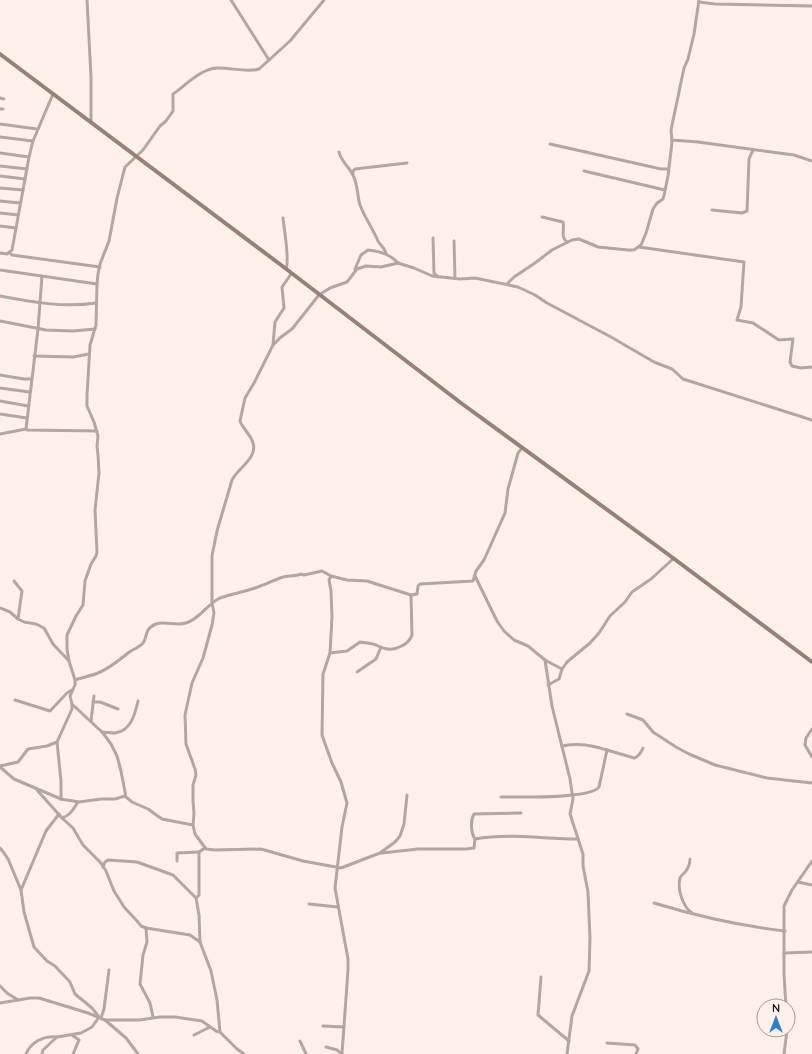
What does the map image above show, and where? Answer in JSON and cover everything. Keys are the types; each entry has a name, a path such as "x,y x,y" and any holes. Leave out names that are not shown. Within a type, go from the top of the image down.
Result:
{"street":[{"path":"87,0 91,77 91,123"},
{"path":"231,0 269,60"},
{"path":"60,799 61,781 57,742 72,709 70,696 75,680 69,661 67,635 83,605 85,580 97,552 95,510 99,462 97,431 87,404 89,354 90,345 96,326 97,284 100,267 111,236 117,198 124,171 127,164 136,157 160,126 174,111 173,94 197,76 215,68 256,70 263,66 290,41 324,0"},
{"path":"639,247 646,233 653,210 657,203 663,199 672,140 671,130 675,107 694,34 699,1 715,4 812,6"},
{"path":"0,54 522,448 674,558 812,662"},
{"path":"10,253 12,250 26,169 33,141 53,94"},
{"path":"0,124 37,129"},
{"path":"0,138 33,141"},
{"path":"672,140 794,155 812,161"},
{"path":"550,144 661,169 668,169"},
{"path":"712,210 742,213 747,211 749,159 753,150"},
{"path":"339,152 342,160 353,174 357,185 359,203 381,245 385,249 386,254"},
{"path":"0,153 29,157"},
{"path":"353,174 355,169 407,163"},
{"path":"0,166 26,169"},
{"path":"584,171 665,190"},
{"path":"0,176 25,179"},
{"path":"0,188 23,190"},
{"path":"0,201 20,203"},
{"path":"0,214 18,215"},
{"path":"542,216 564,222 562,236 567,242"},
{"path":"283,218 286,269"},
{"path":"0,226 16,228"},
{"path":"433,238 434,273 438,277"},
{"path":"507,284 552,250 567,242 579,239 598,246 628,250 639,247 744,262 741,306 737,320 753,323 779,340 793,339 790,362 792,366 801,368 812,367"},
{"path":"454,241 455,278"},
{"path":"205,848 196,834 193,825 193,785 196,769 186,744 185,722 191,686 203,658 214,614 212,603 212,556 217,531 232,480 247,463 253,448 253,442 241,424 240,418 245,398 273,345 292,329 307,312 318,295 330,288 347,282 355,271 361,255 366,251 372,250 386,254 398,263 429,275 438,277 475,278 518,287 627,346 637,353 672,369 683,379 812,420"},
{"path":"0,253 10,253 12,255 100,267"},
{"path":"355,271 366,266 381,268 398,263"},
{"path":"0,270 97,284"},
{"path":"273,345 275,322 284,308 282,287 291,274"},
{"path":"26,429 38,329 42,276"},
{"path":"0,296 40,303 82,305 96,303"},
{"path":"0,321 38,329 73,331 95,329"},
{"path":"34,356 74,357 89,354"},
{"path":"0,375 32,379"},
{"path":"0,388 30,392"},
{"path":"0,401 28,406"},
{"path":"0,414 27,418"},
{"path":"0,434 26,429 97,431"},
{"path":"75,680 84,676 99,673 117,663 128,653 141,645 147,631 155,625 160,623 171,625 185,624 199,616 212,603 221,598 256,588 284,577 322,571 331,576 350,580 367,581 412,595 417,594 418,586 420,584 473,581 476,571 484,560 505,513 508,489 518,453 522,448"},
{"path":"548,685 559,679 562,668 567,662 590,643 612,613 625,602 635,589 651,579 674,558"},
{"path":"331,576 329,580 332,617 330,653 323,674 322,735 332,763 341,782 347,803 342,826 336,888 347,954 348,970 342,1054"},
{"path":"475,576 501,628 514,640 528,646 545,660 562,668"},
{"path":"14,581 22,591 18,619"},
{"path":"330,653 347,651 360,642 376,645 390,650 396,649 403,645 412,635 412,595"},
{"path":"0,608 10,612 18,619 44,628 53,644 69,661"},
{"path":"357,672 376,659 380,647"},
{"path":"545,660 552,706 567,771 570,777 573,796 570,813 583,854 583,866 588,888 588,976 574,1009 567,1054"},
{"path":"15,700 50,711 67,693 72,690"},
{"path":"91,721 94,696"},
{"path":"102,732 115,733 128,726 132,721 138,701"},
{"path":"93,702 118,708"},
{"path":"72,704 102,732 111,744 117,756 125,796 132,802 148,809 162,819 193,825"},
{"path":"627,714 643,720 653,732 676,747 715,765 767,778 812,784"},
{"path":"812,729 806,738 805,745 812,757"},
{"path":"0,767 18,762 28,749 47,746 57,742"},
{"path":"562,746 587,744 634,758 640,754 643,748"},
{"path":"501,797 573,796 598,790 607,750"},
{"path":"0,767 14,779 60,799 78,802 115,799 125,796"},
{"path":"37,790 73,828 83,845 97,858 124,907 141,926 190,935 200,942"},
{"path":"380,853 395,842 400,836 404,824 407,795"},
{"path":"62,818 66,817 71,812 78,802"},
{"path":"177,860 177,853 199,852 205,848 215,850 261,849 303,861 338,868 380,853 418,849 466,850 474,848 475,839 472,831 472,817 474,814 521,813"},
{"path":"21,890 46,831 59,814"},
{"path":"475,839 524,836 578,839"},
{"path":"0,848 8,859 21,890 24,912 34,947 70,982 75,994 92,1008 100,1018"},
{"path":"196,898 199,895 199,852"},
{"path":"103,867 105,862 108,860 137,862 172,874 196,898 199,915 200,942 211,971 217,1000 220,1032"},
{"path":"690,860 686,871 681,877 679,890 688,910 699,916"},
{"path":"786,998 784,906 792,890 812,861"},
{"path":"798,882 812,885"},
{"path":"654,903 699,916 750,927 785,931"},
{"path":"309,904 338,907"},
{"path":"146,928 147,942 143,955 140,984 150,1003 153,1017"},
{"path":"784,953 812,952"},
{"path":"26,1054 28,1048 34,1041 53,1036 57,1037 81,1033 87,1030 100,1018 104,1009 109,970"},
{"path":"541,977 538,1015 569,1040"},
{"path":"0,986 7,993 18,1000"},
{"path":"0,1003 35,998 44,999 100,1018 105,1020 126,1038 138,1054"},
{"path":"105,1020 139,1020 153,1017 175,1017 202,1021 216,1031 220,1032 236,1049 244,1054"},
{"path":"322,1026 344,1027"},
{"path":"194,1035 210,1027"},
{"path":"72,1035 79,1040 73,1054"},
{"path":"42,1054 43,1050 57,1037"},
{"path":"784,1054 786,1038"},
{"path":"300,1041 306,1054"},
{"path":"607,1043 635,1045 638,1048 636,1054"},
{"path":"326,1047 337,1050 342,1054"},
{"path":"236,1049 238,1054"}]}
